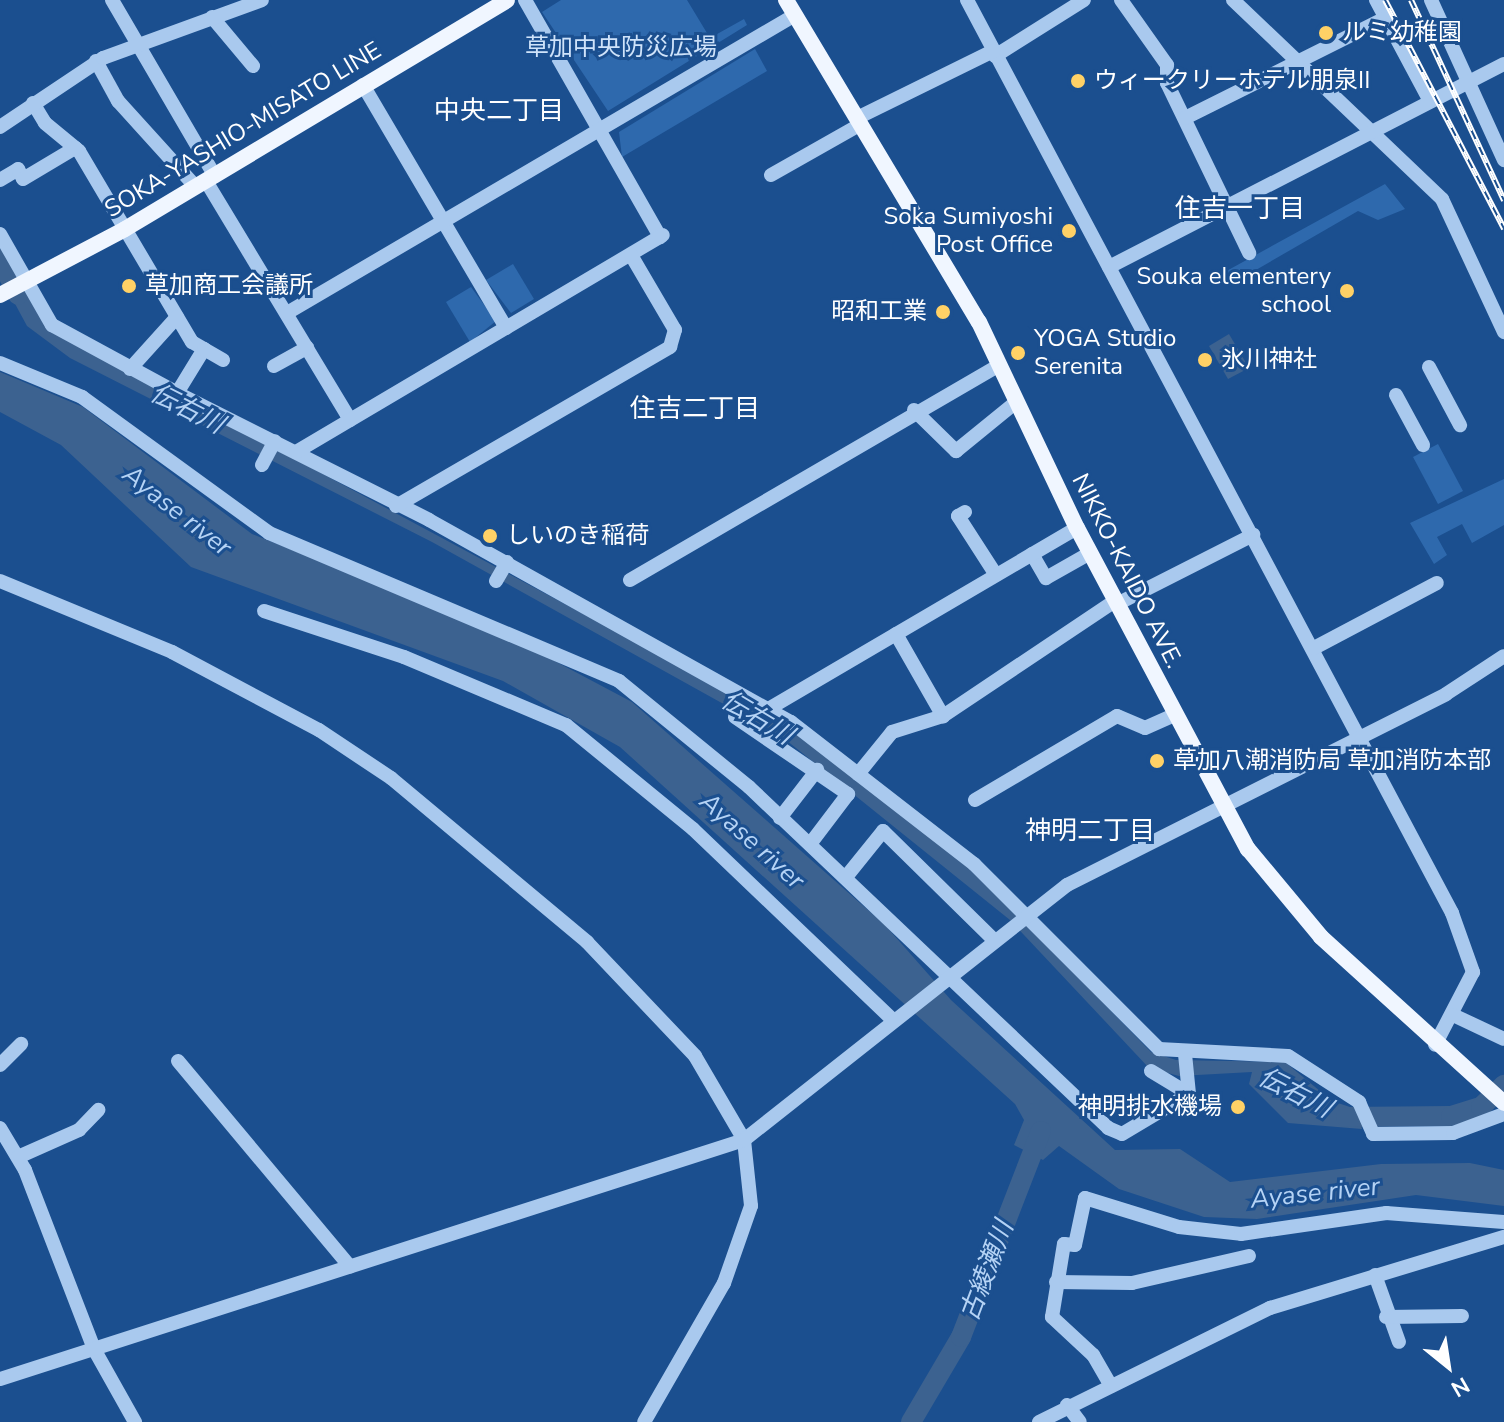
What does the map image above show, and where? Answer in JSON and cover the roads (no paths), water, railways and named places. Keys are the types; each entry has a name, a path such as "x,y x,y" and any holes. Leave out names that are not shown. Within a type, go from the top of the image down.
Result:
{"main road":[{"name":"SOKA-YASHIO-MISATO LINE","path":"9,288 125,229 507,0"},
{"name":"NIKKO-KAIDO AVE.","path":"790,8 859,121 999,365 1077,528 1220,804 1288,901 1435,1045 1504,1103"}],"street":[{"path":"112,0 138,43 206,181 350,420"},
{"path":"0,127 96,61 138,43 262,0"},
{"path":"296,452 662,236 604,129 525,0"},
{"path":"967,0 1360,734 1471,960 1470,982 1435,1045"},
{"path":"771,175 859,121 994,54 1084,0"},
{"path":"1121,0 1167,65 1167,83 1249,253"},
{"path":"1233,0 1442,199 1504,332"},
{"path":"1376,0 1430,101"},
{"path":"1431,0 1504,160"},
{"path":"287,313 604,129 790,8"},
{"path":"212,17 253,66"},
{"path":"1185,118 1386,18"},
{"path":"96,61 118,101 206,181"},
{"path":"1109,267 1225,203 1504,64"},
{"path":"363,85 506,328"},
{"path":"33,103 75,148 177,317 204,349 223,360"},
{"path":"0,180 18,169 23,179 75,148"},
{"path":"0,234 9,288 52,325 130,369 507,562 770,708 861,777 919,816 1027,915 1148,1040 1185,1054 1288,1056 1359,1102 1372,1132 1453,1133 1504,1114"},
{"path":"396,506 670,347 675,330 631,255"},
{"path":"130,369 177,317"},
{"path":"274,366 307,348"},
{"path":"177,393 204,349"},
{"path":"0,363 82,397 269,533 619,681 810,844 946,978 1108,1128 1122,1134 1188,1086"},
{"path":"630,580 914,410 999,365"},
{"path":"1429,367 1460,425"},
{"path":"1396,395 1423,445"},
{"path":"914,410 956,451 1016,402"},
{"path":"263,462 274,442"},
{"path":"965,512 958,516 996,575"},
{"path":"770,708 1077,528"},
{"path":"810,844 892,732 943,716 1116,603 1253,535"},
{"path":"1032,554 1046,578 1090,553"},
{"path":"496,581 507,562"},
{"path":"0,581 233,684 319,730 428,805 614,969 695,1056 744,1140 752,1193 737,1254 644,1422"},
{"path":"1314,648 1437,583"},
{"path":"264,611 414,661 566,725 704,839 897,1017"},
{"path":"896,634 943,716"},
{"path":"0,1379 744,1140 1067,885 1503,659"},
{"path":"975,800 1117,716 1145,728 1174,715"},
{"path":"735,717 848,793"},
{"path":"780,818 817,770"},
{"path":"846,877 883,831 995,941"},
{"path":"1453,1015 1504,1039"},
{"path":"0,1065 21,1044"},
{"path":"1185,1054 1188,1086"},
{"path":"178,1061 350,1267"},
{"path":"1151,1071 1188,1086"},
{"path":"18,1157 79,1130 98,1110"},
{"path":"0,1128 18,1157 94,1349 135,1422"},
{"path":"1111,1386 1093,1355 1052,1317 1056,1282 1085,1198 1179,1227 1241,1234 1386,1213 1504,1222"},
{"path":"1039,1422 1067,1405 1270,1308 1504,1237"},
{"path":"1056,1282 1132,1283 1249,1256"},
{"path":"1375,1275 1386,1317 1399,1342"},
{"path":"1386,1317 1462,1316"},
{"path":"1067,1405 1080,1422"}],"water":[{"path":"13,270 47,326 768,713 974,870 1151,1052 1176,1060 1285,1062 1332,1101 1356,1109 1362,1129 1288,1123 1249,1084 1252,1072 1179,1076 1149,1068 1010,920 781,736 432,542 70,358 27,326 0,276"},
{"path":"1229,334 1249,368 1228,379 1209,346"},
{"name":"Ayase river","path":"0,372 83,407 252,534 502,633 632,702 885,925 951,1000 1115,1150 1180,1149 1230,1182 1381,1164 1470,1163 1504,1170 1504,1206 1416,1195 1257,1219 1204,1217 1119,1189 1059,1146 1043,1160 1014,1145 1024,1120 1015,1104 620,747 503,681 191,567 61,445 0,412"}],"waterway":[{"name":"伝右川","path":"0,259 18,295"},
{"name":"伝右川","path":"1346,1117 1451,1116 1481,1107 1504,1085"},
{"name":"古綾瀬川","path":"911,1422 961,1337 1041,1131"}],"railway":[{"path":"1385,0 1504,229"},
{"path":"1411,0 1504,200"}],"place":[{"name":"ルミ幼稚園","path":"1326,33"},
{"name":"ウィークリーホテル朋泉II","path":"1078,81"},
{"name":"Soka Sumiyoshi Post Office","path":"1069,231"},
{"name":"草加商工会議所","path":"129,286"},
{"name":"Souka elementery school","path":"1347,291"},
{"name":"昭和工業","path":"943,312"},
{"name":"YOGA Studio Serenita","path":"1018,353"},
{"name":"氷川神社","path":"1205,360"},
{"name":"しいのき稲荷","path":"490,536"},
{"name":"草加八潮消防局 草加消防本部","path":"1157,761"},
{"name":"神明排水機場","path":"1238,1107"}],"district":[{"name":"中央二丁目","path":"499,111"},
{"name":"住吉一丁目","path":"1240,209"},
{"name":"住吉二丁目","path":"695,409"},
{"name":"神明二丁目","path":"1090,831"}],"park label":[{"name":"草加中央防災広場","path":"621,48"}]}
